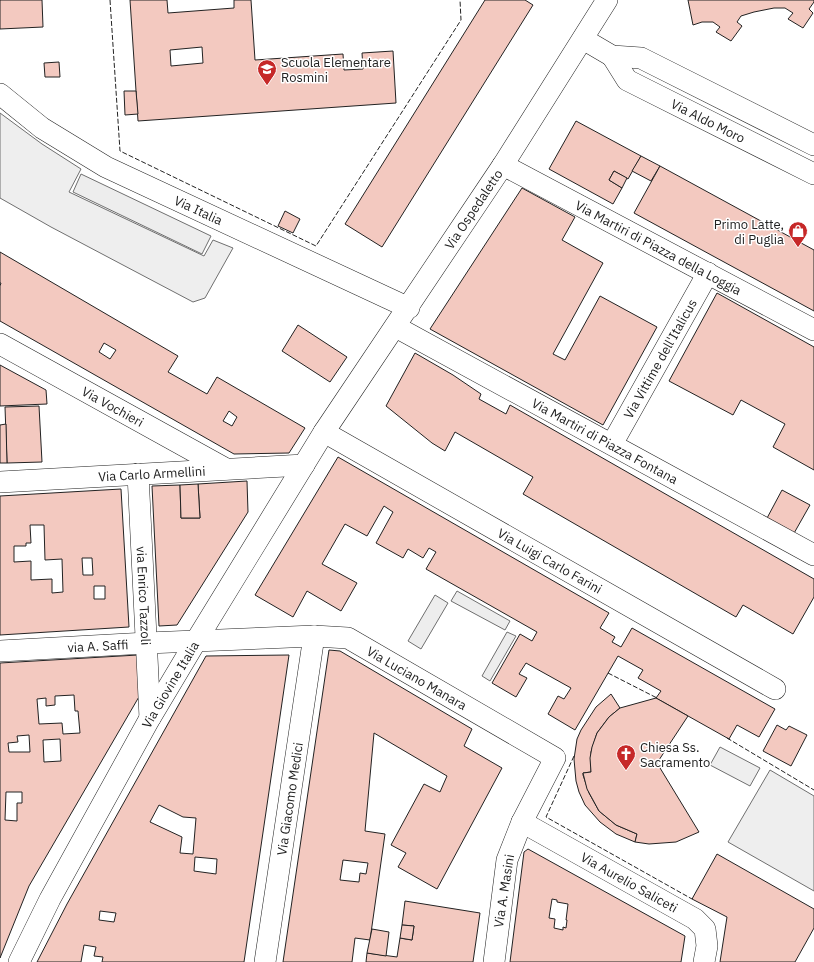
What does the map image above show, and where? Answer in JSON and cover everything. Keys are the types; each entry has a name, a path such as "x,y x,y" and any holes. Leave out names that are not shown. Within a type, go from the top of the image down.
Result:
{"street":[{"name":"Via Ospedaletto","path":"330,424 503,165 607,0"},
{"name":"Via Aldo Moro","path":"583,39 612,56 641,58 814,145"},
{"name":"Via Aldo Moro","path":"612,56 627,80 812,167"},
{"name":"Via Italia","path":"0,94 42,128 106,167 408,308"},
{"name":"Via Martiri di Piazza della Loggia","path":"503,165 814,330"},
{"name":"Via Vittime dell'Italicus","path":"612,444 708,273"},
{"name":"Via Martiri di Piazza Fontana","path":"396,327 812,550"},
{"name":"Via Vochieri","path":"0,344 226,469"},
{"name":"Via Giovine Italia","path":"19,962 50,899 150,718 330,424"},
{"name":"Via Luigi Carlo Farini","path":"330,424 775,690"},
{"name":"Via Carlo Armellini","path":"0,482 304,465"},
{"name":"via Enrico Tazzoli","path":"138,474 150,718"},
{"name":"Via Luciano Manara","path":"196,641 314,636 348,638 555,758 522,822"},
{"name":"Via Giacomo Medici","path":"265,962 314,636"},
{"name":"via A. Saffi","path":"0,651 196,641"},
{"name":"Via A. Masini","path":"494,962 507,860 522,822"},
{"name":"Via Aurelio Saliceti","path":"522,822 695,919 705,929 707,946 704,962"}],"shaded area":[{"path":"0,113 42,144 81,169 69,192 204,256 213,240 233,248 205,298 193,302 51,227 0,198"},
{"path":"81,174 211,236 202,254 73,192"},
{"path":"457,591 510,621 505,630 451,601"},
{"path":"435,595 448,603 421,649 408,641"},
{"path":"507,632 516,636 490,681 482,676"},
{"path":"720,747 760,768 750,786 710,765"},
{"path":"770,770 814,796 814,891 728,842"}],"building":[{"path":"0,0 42,0 43,27 0,29"},
{"path":"130,0 167,0 168,13 234,8 234,0 251,0 255,60 343,54 344,70 363,69 362,53 393,51 396,103 138,121","holes":["202,47 203,63 171,66 170,50"]},
{"path":"485,0 525,0 533,5 382,247 345,224"},
{"path":"688,0 814,0 814,2 809,9 813,13 803,28 788,19 793,13 785,8 774,8 741,16 737,22 742,26 731,41 716,32 720,27 713,22 702,22 693,25"},
{"path":"59,62 60,77 45,77 44,63"},
{"path":"124,91 136,91 138,114 125,115"},
{"path":"576,121 641,156 628,179 614,171 609,180 622,188 613,204 549,169"},
{"path":"641,156 660,166 651,181 632,171"},
{"path":"660,166 814,250 814,311 634,213"},
{"path":"614,171 627,178 622,188 609,180"},
{"path":"522,188 575,217 562,240 603,263 553,354 565,360 600,296 657,327 603,425 430,329"},
{"path":"285,211 300,219 293,233 278,226"},
{"path":"0,252 178,356 168,372 207,394 217,377 305,428 289,453 234,454 0,321","holes":["104,343 116,350 110,359 99,352","229,411 237,417 232,426 223,421"]},
{"path":"717,293 814,347 814,470 773,447 785,424 741,400 733,415 669,381"},
{"path":"298,325 347,357 330,382 282,351"},
{"path":"415,353 453,375 481,394 479,399 506,414 510,405 814,579 814,597 793,634 743,605 736,617 523,494 533,477 455,432 445,451 432,443 386,406"},
{"path":"0,365 46,390 47,404 0,406"},
{"path":"39,406 42,462 7,463 5,407"},
{"path":"6,424 7,463 0,463 0,425"},
{"path":"338,457 609,613 600,628 615,637 612,642 621,647 632,628 775,709 759,737 737,725 729,739 656,698 661,691 638,678 643,670 618,656 575,730 548,714 558,696 564,699 571,688 526,663 519,674 527,678 516,697 492,683 520,634 532,641 537,632 426,569 436,552 429,548 423,558 408,549 403,558 376,543 393,512 384,506 367,536 345,524 322,564 357,583 341,611 307,591 293,617 255,595"},
{"path":"247,481 248,512 177,625 159,626 152,486 180,485 181,518 200,518 198,484"},
{"path":"198,484 200,518 181,518 180,485"},
{"path":"121,489 129,627 0,635 0,496","holes":["30,525 44,525 45,560 62,559 63,592 52,593 52,579 31,580 31,561 14,562 14,546 26,546 26,543 31,543","82,558 92,558 93,575 83,575","94,586 105,586 105,599 94,599"]},
{"path":"782,490 810,505 793,535 766,520"},
{"path":"329,650 340,651 472,729 464,746 502,768 437,889 398,867 406,853 391,845 424,784 440,792 447,776 374,733 365,831 385,834 370,940 355,938 352,962 283,962","holes":["343,860 368,863 366,874 360,873 359,882 340,880"]},
{"path":"138,655 140,695 29,886 0,958 0,663","holes":["74,695 75,711 78,711 80,733 63,734 62,723 39,724 37,699 46,698 46,706 55,705 55,696","29,735 30,752 9,752 8,743 18,742 17,736","60,739 61,761 44,762 43,740","6,792 22,792 22,803 17,803 17,821 5,820"]},
{"path":"289,655 244,962 102,962 103,957 94,956 96,947 84,945 81,962 37,962 67,904 206,656","holes":["159,805 183,817 196,818 193,854 180,853 182,837 150,822","195,857 217,859 216,874 194,871","100,911 116,913 114,922 99,920"]},
{"path":"611,694 620,708 609,717 597,733 591,752 591,772 583,773 583,775 589,793 599,811 616,825 637,834 635,842 616,834 600,822 585,805 576,781 574,759 577,739 596,707"},
{"name":"Chiesa Ss. Sacramento","path":"656,698 688,716 657,763 699,832 676,842 649,844 635,842 637,834 616,825 599,811 587,789 583,773 591,772 590,758 592,747 597,733 609,717 620,708"},
{"path":"777,725 786,730 789,726 807,735 791,766 763,751"},
{"path":"528,849 685,936 681,962 510,962 524,852","holes":["552,899 557,900 557,902 568,904 566,928 563,927 563,930 554,928 555,919 549,918"]},
{"path":"717,854 814,909 814,928 795,962 720,962 727,917 692,899"},
{"path":"405,901 480,913 473,962 366,962 367,953 397,957 400,938 412,940 414,926 402,925"},
{"path":"402,925 414,926 412,940 400,938"},
{"path":"372,929 389,932 386,956 367,953"}],"fence":[{"path":"110,0 120,151 316,246 461,20 460,0"},
{"path":"608,673 657,698"},
{"path":"727,738 814,790"},
{"path":"574,756 546,817 692,899 693,898"}],"place":[{"name":"Scuola Elementare Rosmini","path":"267,86"},
{"name":"Primo Latte, di Puglia","path":"798,248"},
{"name":"Chiesa Ss. Sacramento","path":"626,771"}]}
